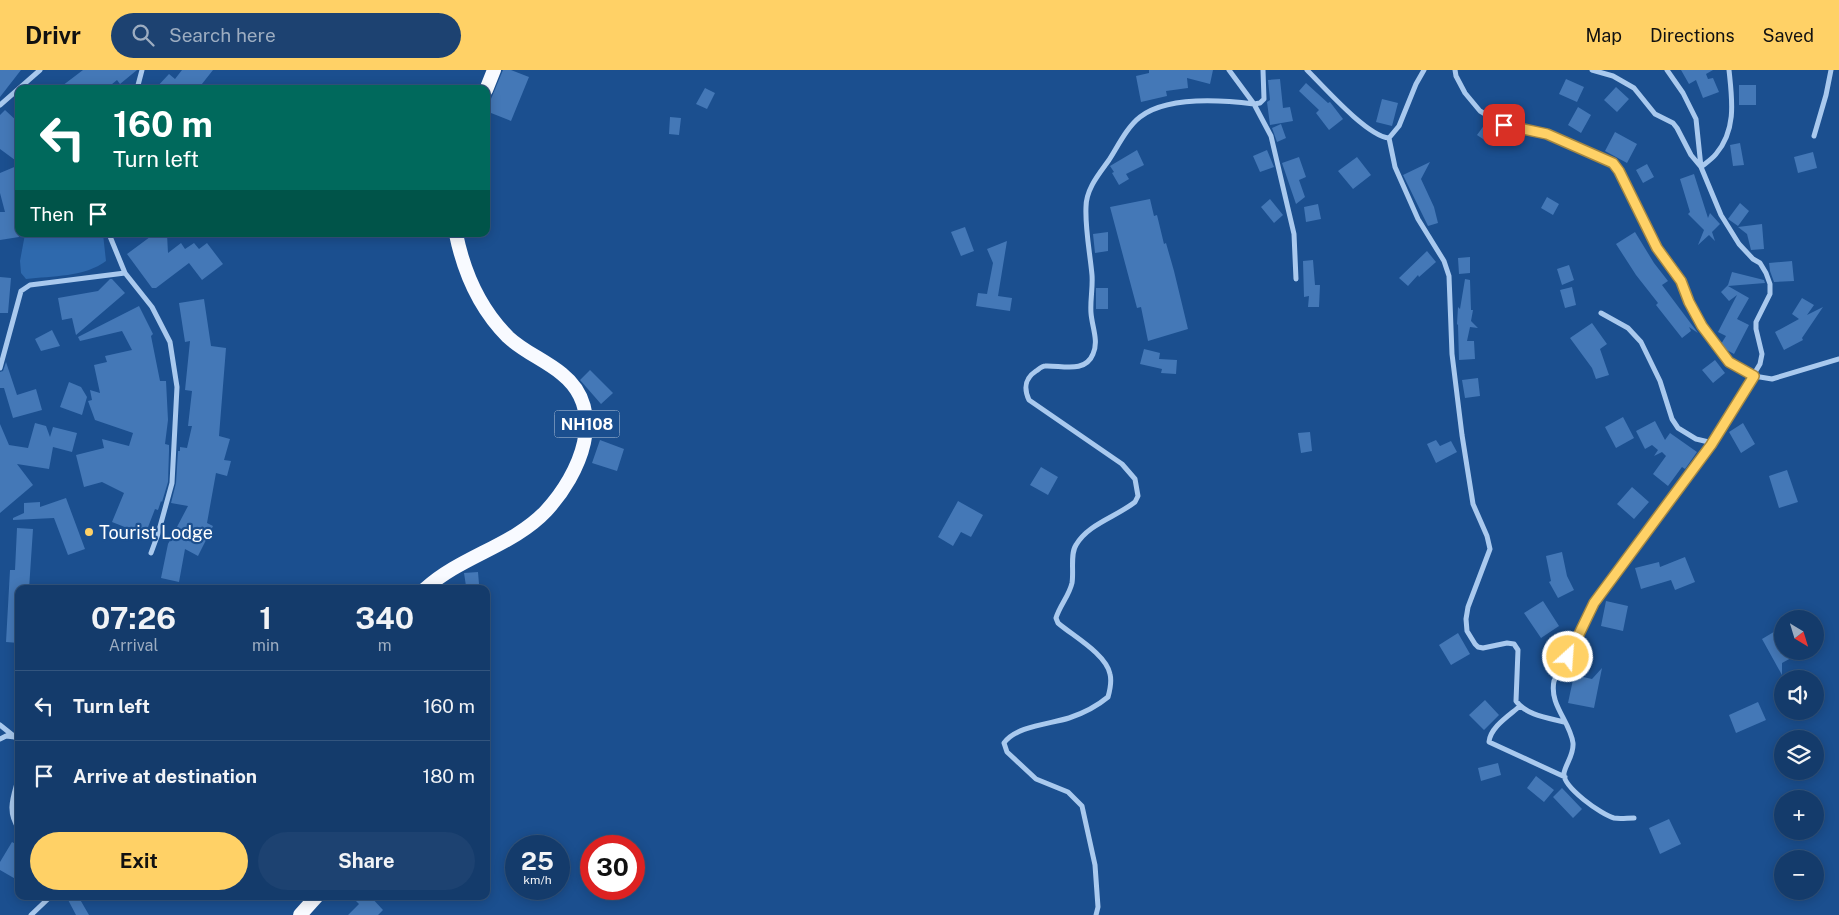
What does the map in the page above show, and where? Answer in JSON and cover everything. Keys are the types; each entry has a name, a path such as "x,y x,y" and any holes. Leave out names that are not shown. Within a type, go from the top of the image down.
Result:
{"highway":[{"path":"488,85 494,70"},
{"name":"NH108","path":"431,585 449,572 527,528 546,511 560,494 574,470 583,448 587,427 586,412 575,387 562,374 509,337 484,309 468,280 457,237"},
{"path":"300,915 313,900"}],"street":[{"path":"23,85 40,70"},
{"path":"138,85 142,70"},
{"path":"1229,70 1254,104 1271,136 1294,234 1296,279"},
{"path":"1096,915 1098,907 1095,865 1082,806 1068,792 1036,779 1007,752 1004,742 1017,731 1070,718 1098,706 1108,698 1111,676 1107,664 1058,622 1056,618 1068,597 1072,583 1074,564 1072,551 1076,544 1095,527 1135,502 1138,496 1137,488 1135,479 1122,464 1029,400 1025,390 1026,381 1032,373 1043,366 1071,368 1087,362 1092,357 1096,341 1091,312 1092,278 1086,208 1087,196 1095,180 1131,128 1139,118 1150,111 1193,100 1254,104 1263,101 1263,70"},
{"path":"1307,70 1370,130 1389,138"},
{"path":"1389,138 1399,126 1416,84 1424,70"},
{"path":"1455,70 1465,93 1480,111 1504,125 1547,134 1613,163 1619,171 1657,248 1681,281 1689,302 1702,326 1729,362 1754,376 1772,379 1839,359"},
{"path":"1592,70 1613,76 1634,88 1655,114 1673,123 1691,155 1702,167"},
{"path":"1634,818 1614,818 1602,813 1572,788 1565,777 1564,772 1572,755 1573,744 1552,690 1554,681 1594,603 1713,443 1754,376 1760,364 1762,354 1756,322 1770,294 1770,284 1760,263 1753,259 1739,244 1726,222 1702,167 1696,119 1683,93 1668,70"},
{"path":"1702,167 1716,154 1728,131 1733,110 1729,70"},
{"path":"1814,136 1832,70"},
{"path":"0,105 15,92"},
{"path":"1389,138 1395,168 1418,219 1444,262 1449,276 1452,354 1462,435 1473,504 1487,536 1490,549 1468,607 1467,631 1474,644 1483,648 1507,643 1514,644 1518,650 1516,701 1520,706 1532,713 1564,722"},
{"path":"111,237 125,273 152,307 170,342 177,387 172,484 151,553"},
{"path":"0,368 21,291 30,285 125,273"},
{"path":"1602,314 1628,328 1641,342 1660,381 1672,419 1678,428 1696,439 1713,443"},
{"path":"1520,706 1496,727 1489,742 1565,777"},
{"path":"0,725 15,736"},
{"path":"0,739 6,736 15,737"},
{"path":"15,795 11,814 15,823"},
{"path":"31,915 47,900"}],"shaded area":[{"path":"24,237 103,237 106,261 78,273 26,279 21,273 20,261"}],"building":[{"path":"0,70 21,70 0,97"},
{"path":"83,70 137,70 120,84 117,80 111,85 63,85"},
{"path":"182,70 213,70 201,85 159,85 169,74 175,79"},
{"path":"503,70 511,70 529,77 511,121 490,113 490,101"},
{"path":"1149,70 1213,70 1210,84 1187,78 1188,88 1166,91 1167,96 1141,102 1136,76 1149,73"},
{"path":"1681,70 1713,70 1706,74 1708,79 1713,78 1719,92 1703,98 1696,80 1689,84"},
{"path":"1280,79 1283,108 1290,107 1293,121 1270,125 1267,102 1270,100 1268,80"},
{"path":"1566,79 1584,87 1577,102 1559,94"},
{"path":"1306,83 1328,103 1330,102 1343,119 1329,130 1316,113 1319,110 1299,91"},
{"path":"1739,85 1756,85 1756,105 1739,105"},
{"path":"1616,87 1629,99 1617,112 1604,100"},
{"path":"705,88 715,93 707,109 696,104"},
{"path":"1382,99 1398,103 1392,126 1376,122"},
{"path":"1578,107 1591,115 1581,133 1568,125"},
{"path":"5,110 15,119 15,160 0,149 0,115"},
{"path":"670,117 681,118 679,135 669,134"},
{"path":"1281,124 1286,138 1277,142 1272,128"},
{"path":"1485,124 1500,134 1492,145 1477,135"},
{"path":"1615,132 1637,144 1627,163 1605,151"},
{"path":"1740,143 1744,165 1733,166 1730,145"},
{"path":"1137,150 1144,165 1126,174 1129,179 1119,185 1110,166"},
{"path":"1267,150 1274,167 1260,172 1253,156"},
{"path":"1813,152 1817,168 1798,173 1794,157"},
{"path":"1299,157 1306,177 1299,180 1305,197 1296,204 1282,163"},
{"path":"1357,157 1371,175 1353,189 1338,171"},
{"path":"1430,162 1421,179 1434,207 1438,223 1428,226 1403,175"},
{"path":"1647,164 1654,177 1643,183 1636,170"},
{"path":"15,167 15,237 19,237 0,240 0,212 5,212 0,193 0,173"},
{"path":"1694,174 1708,218 1710,213 1720,224 1712,232 1715,241 1709,235 1698,245 1704,230 1688,214 1690,212 1680,179"},
{"path":"1547,197 1559,204 1553,215 1541,208"},
{"path":"1150,199 1154,216 1157,215 1164,244 1166,243 1188,329 1148,341 1141,307 1137,308 1110,207"},
{"path":"1270,199 1283,215 1274,223 1261,207"},
{"path":"1740,203 1749,211 1738,226 1728,219"},
{"path":"1318,204 1321,219 1306,222 1304,207"},
{"path":"1762,224 1764,249 1751,250 1747,234 1738,227"},
{"path":"965,227 974,251 961,256 951,232"},
{"path":"1108,232 1108,251 1095,253 1093,234"},
{"path":"1635,232 1654,263 1668,281 1662,285 1698,333 1689,327 1691,331 1682,338 1656,305 1658,303 1636,275 1616,244"},
{"path":"150,237 167,237 168,253 181,243 185,249 194,243 199,249 207,243 223,264 202,280 189,263 156,288 152,288 127,254"},
{"path":"1007,241 998,296 1012,298 1010,311 976,306 978,293 987,294 993,263 987,249"},
{"path":"1427,251 1436,262 1419,277 1418,275 1408,286 1399,278"},
{"path":"1470,257 1470,273 1459,274 1458,258"},
{"path":"1313,260 1315,285 1320,285 1319,307 1308,307 1309,296 1304,297 1303,261"},
{"path":"1792,261 1794,281 1774,282 1769,263"},
{"path":"1569,265 1574,280 1562,285 1557,269"},
{"path":"1732,272 1764,280 1765,283 1728,286 1749,298 1737,319 1749,325 1734,354 1725,349 1721,344 1726,336 1718,332 1737,295 1729,301 1721,292 1728,285"},
{"path":"0,277 11,278 8,313 0,313"},
{"path":"110,279 125,293 76,335 72,318 62,320 58,298 98,291"},
{"path":"1465,279 1470,280 1471,310 1473,310 1471,321 1478,328 1470,327 1467,341 1474,341 1475,359 1459,360 1458,307 1460,309"},
{"path":"1572,287 1576,305 1565,308 1560,290"},
{"path":"1096,288 1108,288 1108,309 1096,309"},
{"path":"1802,298 1814,305 1807,315 1823,307 1802,338 1803,340 1784,350 1775,332 1799,319 1792,314"},
{"path":"204,299 211,346 226,348 219,436 230,439 224,460 231,461 227,476 216,473 207,523 213,526 198,556 185,549 179,582 161,578 168,544 188,506 171,503 176,483 178,451 180,451 180,447 187,448 192,426 188,426 192,391 185,390 190,341 185,342 179,303"},
{"path":"139,306 153,334 151,336 160,381 166,381 168,420 165,444 169,445 168,482 162,502 158,510 155,509 145,535 112,522 124,493 102,482 84,487 76,455 104,448 102,439 129,446 133,433 95,420 88,401 92,400 90,390 100,393 94,365 107,362 105,356 132,350 122,331 80,341 78,337"},
{"path":"1592,323 1607,344 1600,349 1609,375 1596,379 1592,368 1570,338"},
{"path":"52,330 60,346 41,351 35,339"},
{"path":"1144,349 1160,353 1159,359 1177,360 1176,374 1161,373 1162,369 1140,364"},
{"path":"1715,360 1725,373 1713,383 1702,370"},
{"path":"6,362 17,395 36,389 42,410 13,418 4,388 0,388 0,372 3,371"},
{"path":"590,370 613,393 601,404 580,380"},
{"path":"1478,378 1480,396 1465,398 1462,380"},
{"path":"69,382 81,387 87,397 82,415 60,407"},
{"path":"1623,417 1634,438 1616,448 1605,427"},
{"path":"1655,421 1665,440 1670,433 1697,452 1685,469 1682,467 1668,486 1653,474 1666,456 1662,452 1654,456 1658,450 1652,445 1645,449 1636,431"},
{"path":"35,423 46,426 50,437 53,427 77,433 72,452 53,447 49,469 17,464 33,485 0,513 0,424 9,445 28,448"},
{"path":"1743,423 1755,444 1741,453 1729,432"},
{"path":"1310,432 1312,451 1301,453 1298,433"},
{"path":"600,440 624,449 617,471 592,463"},
{"path":"1436,440 1440,446 1451,441 1457,452 1436,463 1427,444"},
{"path":"1041,467 1058,477 1048,495 1030,485"},
{"path":"1787,470 1798,502 1779,508 1769,476"},
{"path":"1632,487 1649,502 1634,519 1617,504"},
{"name":"Tourist Lodge","path":"66,498 85,549 68,555 54,518 13,520 13,518 24,513 24,503 40,502 40,507"},
{"path":"958,501 983,515 971,537 961,532 953,546 938,537"},
{"path":"17,528 33,529 29,585 15,585 15,643 6,642 10,570 15,570"},
{"path":"1562,552 1567,576 1574,590 1558,598 1549,582 1551,581 1546,556"},
{"path":"1685,557 1695,582 1675,590 1671,580 1641,589 1635,568 1659,562 1660,567"},
{"path":"478,572 479,584 466,585 464,573"},
{"path":"1543,601 1559,626 1541,638 1524,613"},
{"path":"1606,601 1628,606 1623,631 1601,626"},
{"path":"1774,632 1774,660 1788,660 1782,663 1782,670 1779,670 1762,639"},
{"path":"1458,633 1470,654 1451,665 1439,645"},
{"path":"1602,668 1594,708 1568,703 1574,675 1592,679"},
{"path":"1485,700 1499,715 1484,730 1469,715"},
{"path":"1758,702 1766,720 1736,733 1729,715"},
{"path":"1498,763 1501,775 1481,781 1478,768"},
{"path":"1536,776 1554,790 1544,802 1527,788"},
{"path":"1562,788 1582,809 1573,818 1553,797"},
{"path":"1669,819 1681,844 1660,854 1649,828"},
{"path":"12,842 15,844 15,879 0,870 0,862"},
{"path":"68,900 80,900 89,915 76,915"},
{"path":"355,900 374,900 383,910 378,915 348,915 359,904"}],"place":[{"name":"Tourist Lodge","path":"89,532"}],"route":[{"path":"1504,125 1547,134 1613,163 1619,171 1657,248 1681,281 1689,302 1702,326 1729,362 1754,376 1711,445 1594,603 1568,657"}]}
